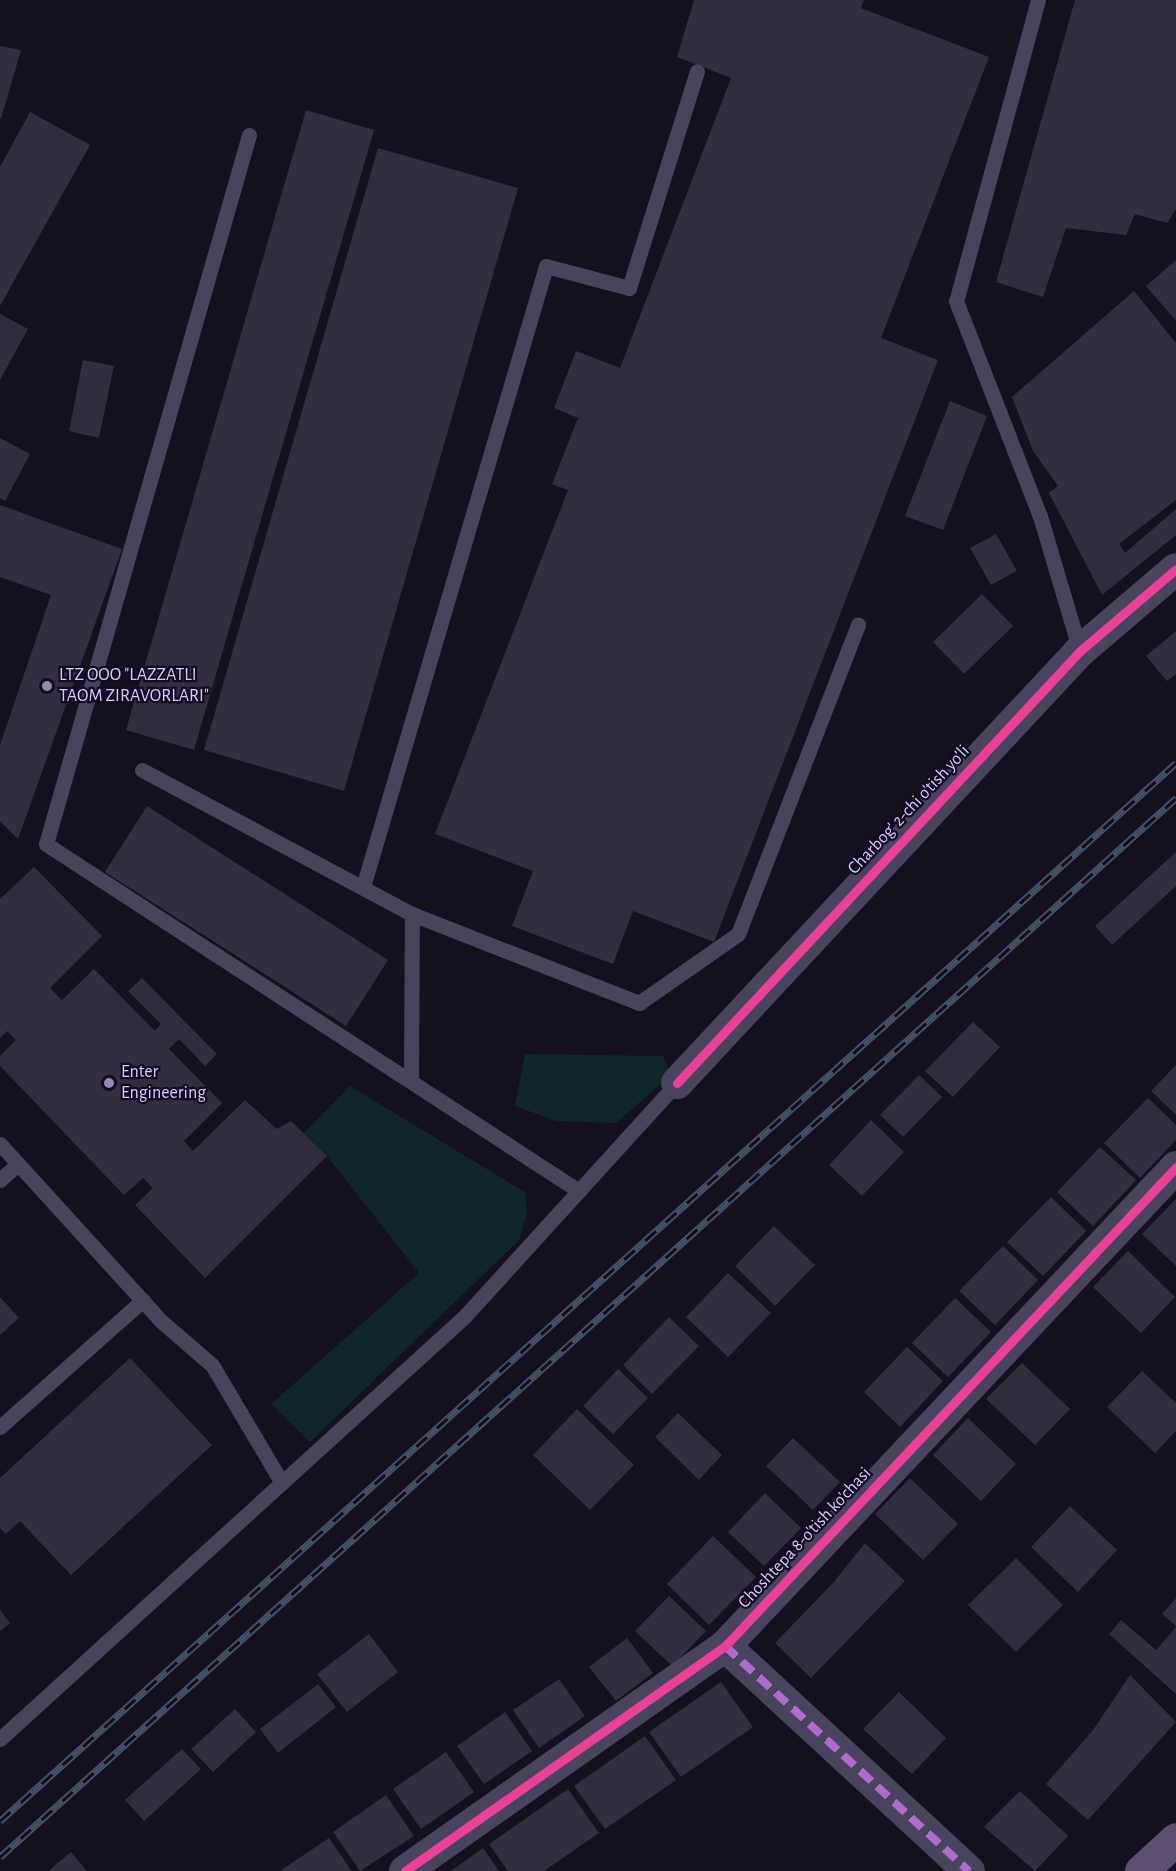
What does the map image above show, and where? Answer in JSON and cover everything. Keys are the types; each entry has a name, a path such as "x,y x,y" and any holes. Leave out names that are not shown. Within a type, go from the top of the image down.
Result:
{"main road":[{"path":"1141,1871 1176,1839"}],"street":[{"name":"Charbog' 2-chi o'tish yo'li","path":"676,1083 1080,651 1176,569"},
{"name":"Choshtepa 8-o'tish ko'chasi","path":"405,1871 725,1646 1176,1167"},
{"path":"725,1646 969,1871"}],"lane":[{"path":"1038,0 956,301 1040,516 1080,651"},
{"path":"363,887 546,266 629,288 697,71"},
{"path":"249,135 46,844 579,1191"},
{"path":"142,770 412,914 639,1003 738,934 858,624"},
{"path":"411,1081 412,914"},
{"path":"0,1739 464,1317 676,1083"},
{"path":"0,1144 143,1300 212,1365 282,1483"},
{"path":"0,1180 18,1164"},
{"path":"0,1427 143,1300"}],"green space":[{"path":"525,1054 663,1056 671,1075 616,1123 556,1121 515,1106"},
{"path":"350,1086 525,1192 527,1214 519,1240 310,1442 271,1404 419,1273 327,1156 304,1133"}],"building":[{"path":"694,0 864,0 861,8 989,57 881,338 938,360 714,942 633,911 613,964 512,926 533,871 435,834 568,490 552,484 578,418 554,408 576,351 620,368 731,78 677,57"},
{"path":"1075,0 1176,0 1176,209 1167,223 1135,214 1126,235 1066,228 1043,297 996,282"},
{"path":"0,46 21,50 1,119 0,119"},
{"path":"306,110 374,130 194,750 126,730"},
{"path":"30,112 90,145 0,306 0,167"},
{"path":"378,148 518,188 344,791 204,750"},
{"path":"1176,260 1176,321 1146,286"},
{"path":"1134,291 1176,343 1176,500 1119,544 1125,553 1176,509 1176,535 1102,595 1049,493 1058,486 1033,451 1012,397"},
{"path":"0,314 28,329 0,380"},
{"path":"83,360 114,366 99,438 69,431"},
{"path":"950,401 987,416 943,530 905,516"},
{"path":"0,438 30,454 5,501 0,498"},
{"path":"0,505 122,549 18,839 0,821 0,745 51,595 0,577"},
{"path":"996,534 1017,571 991,585 970,548"},
{"path":"982,594 1013,626 964,674 933,642"},
{"path":"1176,631 1176,674 1167,681 1146,656"},
{"path":"147,806 388,960 346,1026 105,872"},
{"path":"1176,852 1176,886 1112,945 1095,926"},
{"name":"Enter Engineering","path":"34,867 102,936 50,988 62,1000 94,969 155,1031 161,1024 128,991 142,978 217,1054 205,1066 179,1039 169,1049 222,1103 184,1141 193,1151 245,1100 277,1129 291,1121 327,1156 205,1278 135,1205 153,1188 143,1178 124,1195 0,1066 0,1056 16,1040 7,1031 0,1038 0,899"},
{"path":"973,1022 1000,1047 953,1097 925,1071"},
{"path":"1176,1065 1176,1115 1151,1091"},
{"path":"919,1075 942,1097 903,1137 880,1115"},
{"path":"1148,1098 1176,1125 1176,1140 1140,1178 1104,1143"},
{"path":"871,1120 904,1152 862,1196 829,1165"},
{"path":"1100,1147 1136,1180 1093,1226 1057,1192"},
{"path":"1051,1197 1086,1231 1043,1276 1007,1242"},
{"path":"1176,1199 1176,1266 1142,1234"},
{"path":"774,1226 815,1265 775,1306 735,1266"},
{"path":"1003,1246 1038,1280 995,1325 959,1291"},
{"path":"1128,1251 1175,1297 1141,1333 1093,1287"},
{"path":"728,1273 771,1313 728,1357 686,1317"},
{"path":"0,1297 19,1318 0,1335"},
{"path":"955,1298 991,1332 948,1377 912,1343"},
{"path":"669,1317 699,1346 652,1394 623,1365"},
{"path":"907,1347 943,1381 900,1427 864,1392"},
{"path":"130,1358 212,1445 71,1575 20,1521 6,1534 0,1528 0,1478"},
{"path":"1022,1363 1070,1409 1035,1445 986,1399"},
{"path":"618,1369 648,1398 613,1434 583,1406"},
{"path":"1142,1371 1176,1403 1176,1431 1155,1453 1107,1407"},
{"path":"577,1409 634,1465 590,1510 533,1455"},
{"path":"678,1413 722,1455 699,1480 655,1437"},
{"path":"968,1418 1016,1464 981,1501 933,1455"},
{"path":"793,1438 840,1482 813,1510 766,1466"},
{"path":"910,1478 958,1524 923,1560 875,1514"},
{"path":"765,1493 801,1528 764,1566 728,1532"},
{"path":"1070,1506 1117,1550 1078,1592 1031,1547"},
{"path":"713,1536 756,1577 709,1625 667,1584"},
{"path":"865,1543 905,1581 811,1678 775,1643 833,1583"},
{"path":"1016,1558 1063,1605 1016,1652 968,1605"},
{"path":"669,1596 706,1631 672,1666 635,1631"},
{"path":"1176,1598 1176,1626 1162,1614"},
{"path":"0,1610 10,1623 0,1631"},
{"path":"1121,1620 1156,1650 1176,1627 1176,1694 1109,1634"},
{"path":"369,1634 398,1672 347,1712 317,1674"},
{"path":"627,1638 653,1673 616,1701 589,1667"},
{"path":"1130,1675 1176,1722 1088,1820 1046,1784 1093,1730"},
{"path":"559,1679 585,1716 539,1748 513,1710"},
{"path":"721,1682 753,1727 681,1777 649,1732"},
{"path":"318,1684 336,1707 278,1753 260,1729"},
{"path":"899,1692 946,1738 912,1774 863,1729"},
{"path":"235,1709 256,1732 213,1772 191,1749"},
{"path":"505,1712 532,1751 484,1784 457,1746"},
{"path":"645,1736 676,1780 605,1829 574,1786"},
{"path":"182,1749 201,1769 144,1821 125,1800"},
{"path":"446,1752 474,1792 421,1829 393,1789"},
{"path":"568,1789 599,1833 544,1871 508,1871 489,1844"},
{"path":"1020,1791 1068,1836 1035,1871 984,1827"},
{"path":"386,1795 414,1836 360,1871 333,1832"},
{"path":"329,1838 352,1871 280,1871"},
{"path":"483,1848 499,1871 451,1871"},
{"path":"71,1852 87,1871 48,1871"}],"railway":[{"path":"0,1821 1176,763"},
{"path":"0,1857 1176,798"}],"marked path":[{"path":"725,1646 969,1871"}],"cycle path":[{"path":"677,1083 1080,651 1176,569"},
{"path":"405,1871 725,1646 1176,1167"}],"place":[{"name":"LTZ OOO \"LAZZATLI TAOM ZIRAVORLARI\"","path":"47,686"},
{"name":"Enter Engineering","path":"109,1083"}]}
